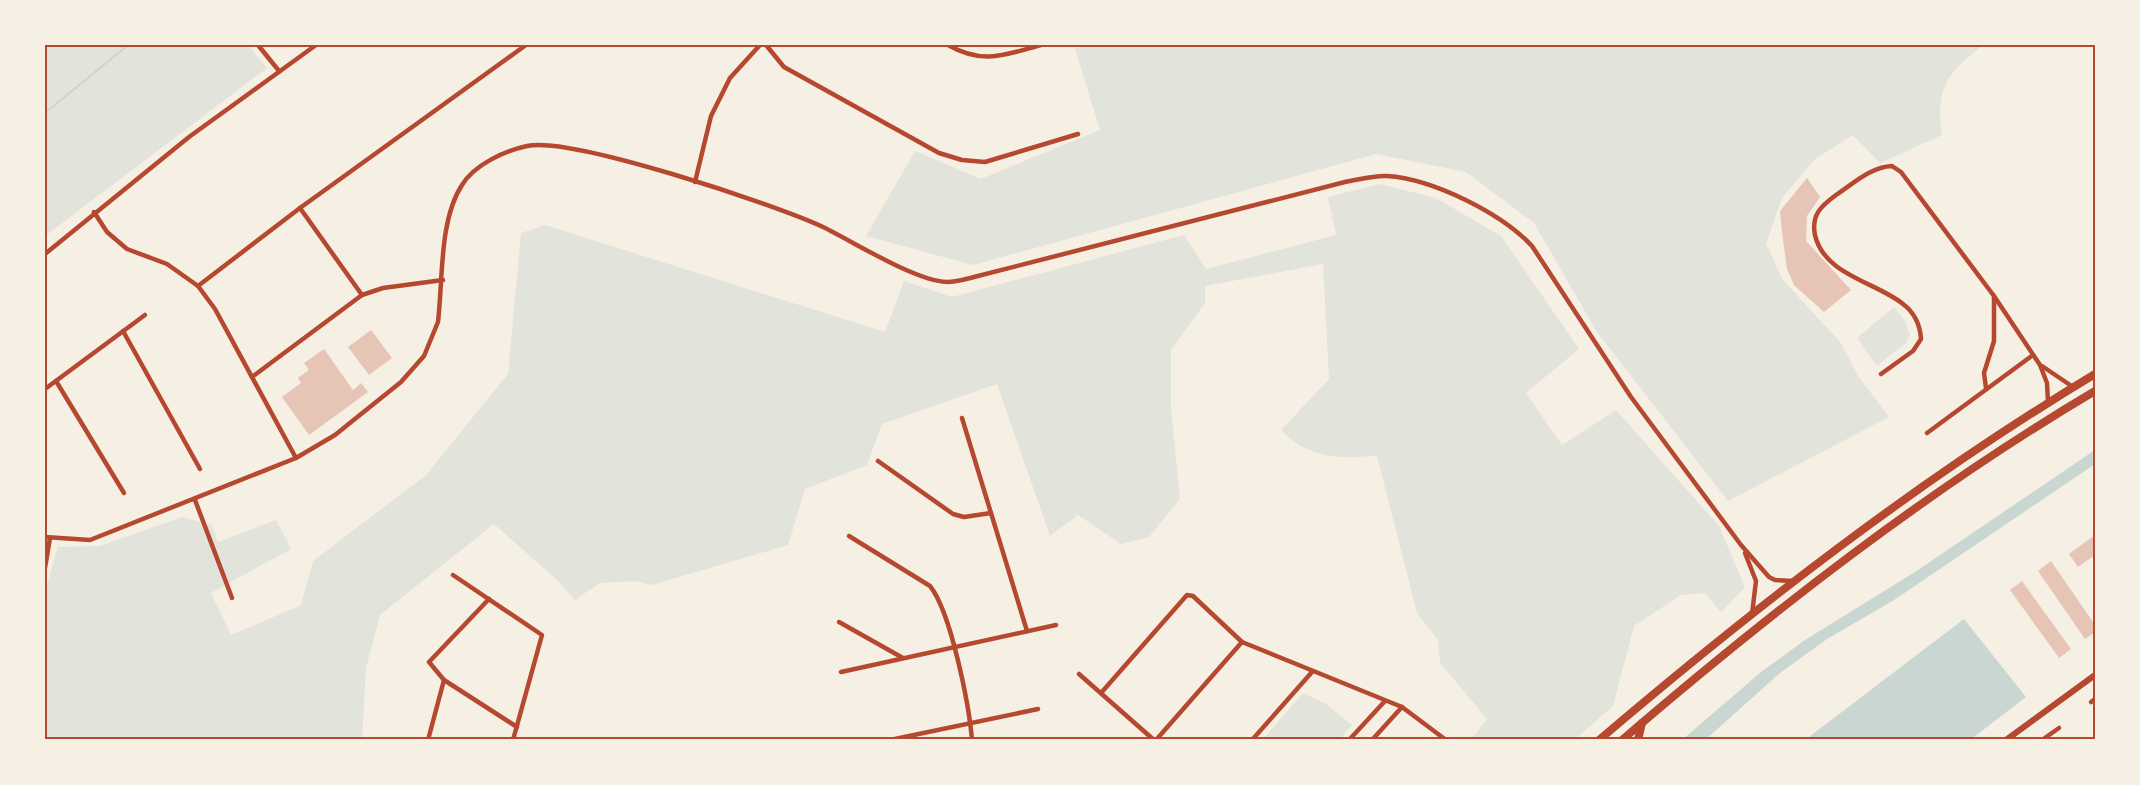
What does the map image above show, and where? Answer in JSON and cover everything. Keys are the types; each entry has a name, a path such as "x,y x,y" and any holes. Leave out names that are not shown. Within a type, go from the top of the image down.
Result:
{"highway":[{"path":"1599,740 1795,581 1939,475 2048,402 2095,374"},
{"path":"1622,740 1804,590 1913,510 2095,391"},
{"path":"1638,740 1642,723"}],"main road":[{"path":"2006,740 2095,675"}],"street":[{"path":"258,45 279,71"},
{"path":"45,254 94,212 316,45"},
{"path":"198,286 300,208 526,45"},
{"path":"695,182 711,116 730,78 760,45"},
{"path":"766,45 784,67 939,153 962,160 985,162 1078,134"},
{"path":"948,45 972,57 994,57 1041,45"},
{"path":"959,51 962,45"},
{"path":"45,568 47,538 90,540 195,500 296,458 335,435 375,405 413,370 424,356 438,322 445,237 450,210 462,183 486,162 527,146 556,145 695,182 822,226 915,272 947,282 1345,182 1385,176 1429,186 1496,217 1517,230 1532,246 1631,398 1741,545 1769,577 1775,580 1795,581"},
{"path":"1881,374 1913,351 1921,339 1920,326 1902,303 1845,272 1816,243 1812,223 1820,207 1833,197 1878,167 1892,166 1901,172 1994,296 2040,365 2047,383 2048,402"},
{"path":"300,208 362,295"},
{"path":"94,212 115,240 127,249 167,264 198,286 215,309 296,458"},
{"path":"252,377 362,295 383,288 443,280"},
{"path":"1986,388 1984,373 1994,341 1994,296"},
{"path":"45,389 145,315"},
{"path":"123,331 200,469"},
{"path":"1927,433 2033,355"},
{"path":"2040,365 2073,387"},
{"path":"56,381 124,493"},
{"path":"962,418 1027,632"},
{"path":"878,461 953,514 964,517 991,513"},
{"path":"195,500 232,598"},
{"path":"849,536 930,586 938,596 953,647 971,724 972,740"},
{"path":"1741,545 1756,581 1751,616"},
{"path":"453,575 542,636 513,740"},
{"path":"1101,693 1187,595 1193,596 1242,642 1402,707 1446,740"},
{"path":"489,599 431,659 431,666 444,681 517,727"},
{"path":"838,622 903,658"},
{"path":"841,672 1056,625"},
{"path":"1079,674 1155,740 1242,642"},
{"path":"1255,739 1312,672"},
{"path":"428,740 444,681"},
{"path":"1349,740 1385,701"},
{"path":"1372,740 1402,707"},
{"path":"891,740 1038,709"},
{"path":"2042,740 2059,728"}],"shaded area":[{"path":"45,45 248,45 267,68 45,236"},
{"path":"1086,45 1983,45 1960,64 1946,83 1940,105 1942,135 1880,163 1853,135 1815,159 1782,198 1766,244 1783,280 1841,343 1858,376 1889,417 1728,501 1597,332 1534,223 1466,172 1376,154 973,265 866,236 915,151 981,179 1100,130 1075,49"},
{"path":"1380,184 1436,198 1501,236 1579,349 1526,393 1562,445 1616,410 1719,526 1745,587 1721,612 1705,593 1681,595 1634,626 1613,706 1574,740 1471,740 1487,719 1440,663 1438,640 1417,613 1377,456 1325,455 1303,447 1281,430 1329,379 1323,264 1205,286 1205,303 1171,350 1171,408 1180,499 1149,537 1121,544 1078,515 1050,536 997,384 882,424 867,465 805,489 788,545 652,585 635,581 600,583 575,600 556,579 494,524 380,615 366,668 362,740 45,740 45,592 58,547 100,546 182,517 212,525 218,542 276,520 291,549 211,593 231,635 301,605 313,561 426,475 508,374 521,233 545,225 885,332 904,281 952,297 1184,235 1206,269 1336,235 1328,197"},
{"path":"1894,307 1905,321 1910,335 1906,343 1877,366 1857,338"},
{"path":"2095,450 2095,464 1894,600 1827,639 1780,673 1705,740 1682,740 1761,672 1805,640 1915,572"},
{"path":"1964,619 2026,697 1970,740 1805,740"},
{"path":"1303,693 1326,704 1352,725 1339,740 1263,739"}],"building":[{"path":"1807,178 1820,197 1807,216 1806,241 1851,290 1824,312 1794,285 1787,269 1782,232 1780,211"},
{"path":"371,330 392,358 369,375 348,347"},
{"path":"324,349 353,390 361,383 368,392 309,435 282,397 301,383 298,378 309,370 304,363"},
{"path":"2095,535 2095,555 2078,567 2069,554"},
{"path":"2051,561 2095,625 2095,632 2085,639 2038,571"},
{"path":"2022,581 2071,649 2059,658 2010,590"}],"waterway":[{"path":"45,113 128,45"}]}
